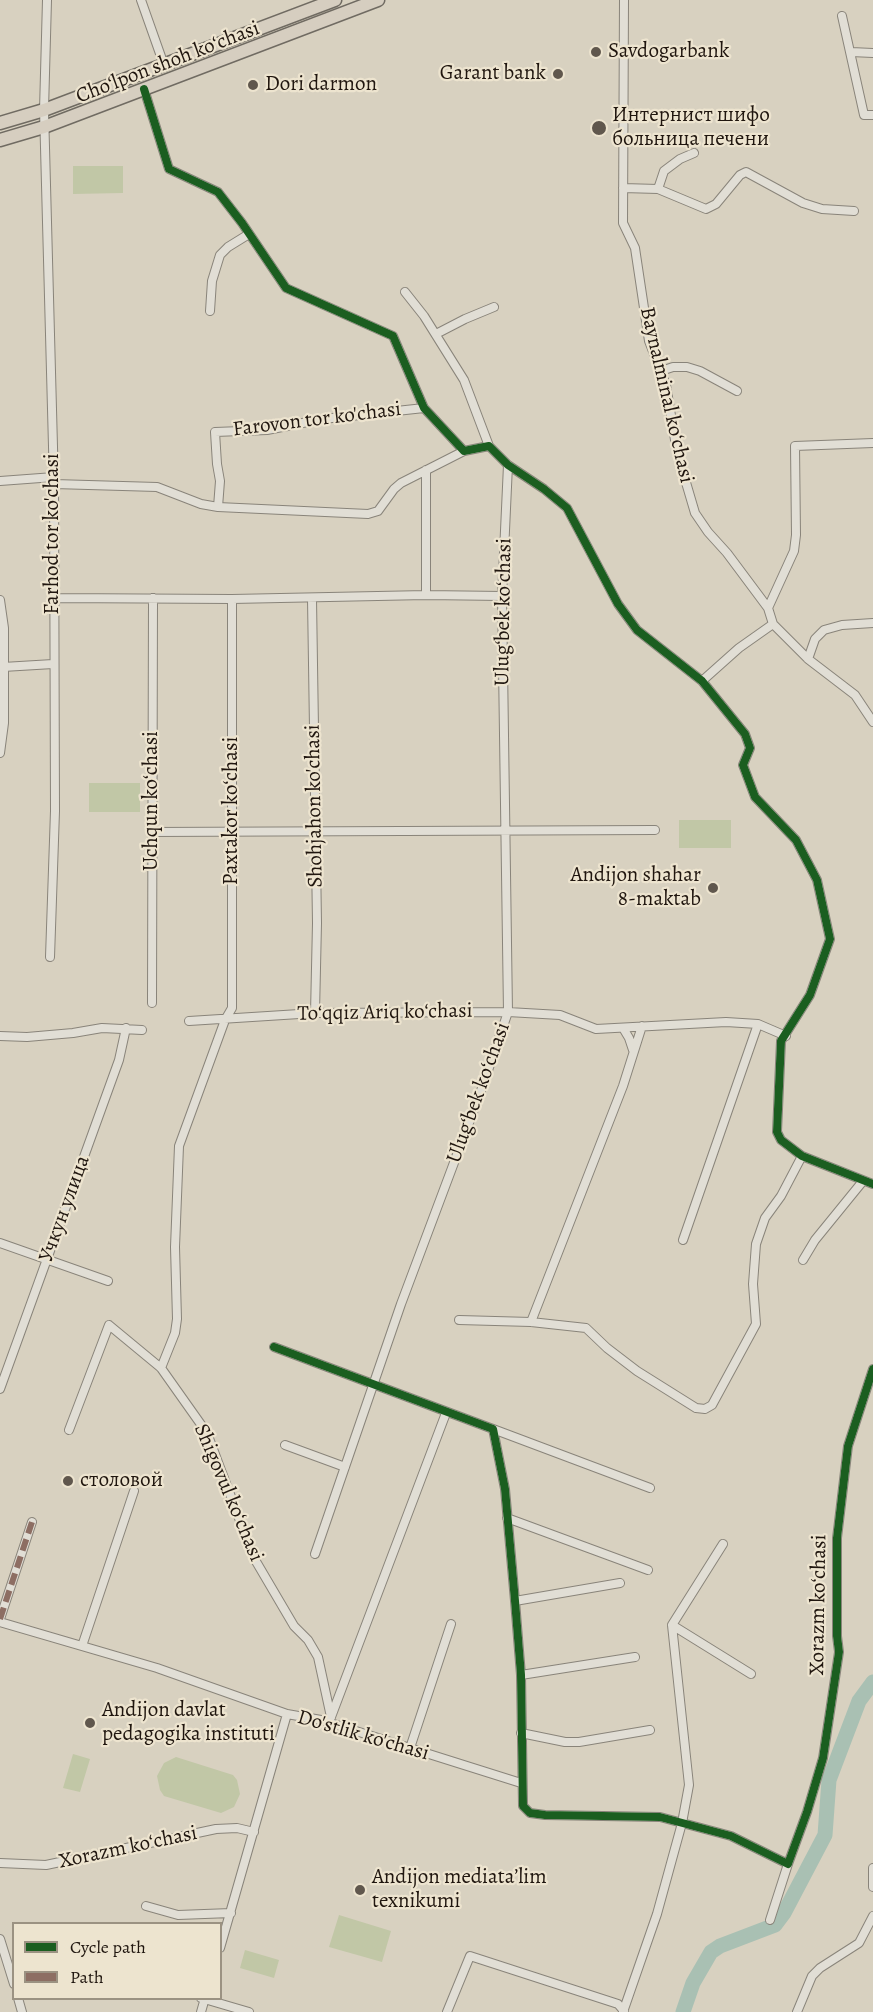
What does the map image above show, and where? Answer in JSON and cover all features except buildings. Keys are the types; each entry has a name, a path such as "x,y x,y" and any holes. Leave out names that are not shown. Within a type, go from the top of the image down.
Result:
{"main road":[{"name":"Choʻlpon shoh koʻchasi","path":"0,123 44,110 335,0"},
{"name":"Choʻlpon shoh koʻchasi","path":"0,140 44,127 378,0"}],"street":[{"name":"Farhod tor ko'chasi","path":"47,0 44,127 54,481 55,811 50,957"},
{"path":"141,0 164,65"},
{"name":"Baynalminal koʻchasi","path":"624,0 623,223 634,248 649,341 666,385 677,452 695,513 768,608 773,624 808,659 855,695 873,722"},
{"path":"842,16 864,116 873,115"},
{"path":"851,52 873,53"},
{"path":"144,89 169,169 218,192 285,288 393,336 424,408 464,451"},
{"path":"658,189 664,171 680,159 694,153"},
{"path":"623,188 658,189 706,209 716,204 740,175 746,172 803,203 822,209 854,212"},
{"path":"210,311 212,281 220,255 249,234"},
{"path":"405,292 424,316 464,380 489,446 508,465 544,489 567,508 618,604 637,630 702,681 745,734 750,748 743,765 755,797 796,840 817,880 830,939 810,995 781,1041 777,1132 781,1140 802,1156 863,1182 873,1184"},
{"path":"436,334 494,307"},
{"path":"662,371 673,367 687,367 700,371 737,391"},
{"name":"Farovon tor ko'chasi","path":"218,507 220,481 215,432 267,430 322,419 424,408"},
{"path":"768,608 794,551 796,535 795,446 873,443"},
{"path":"0,481 54,481 157,487 201,504 218,507 368,514 378,511 401,483 464,451 489,446"},
{"name":"Ulugʻbek koʻchasi","path":"315,1554 373,1384 508,1011 502,596 508,465"},
{"path":"426,470 426,595"},
{"path":"54,598 312,599 426,595 502,596"},
{"name":"Uchqun koʻchasi","path":"152,1003 153,598"},
{"name":"Paxtakor koʻchasi","path":"225,1020 232,1008 232,599"},
{"name":"Shohjahon ko'chasi","path":"312,599 315,1013"},
{"path":"0,600 4,628 4,723 0,753"},
{"path":"808,659 815,639 824,630 842,625 873,623"},
{"path":"702,681 739,648 773,624"},
{"path":"3,667 53,664"},
{"path":"151,832 655,830"},
{"name":"Toʻqqiz Ariq koʻchasi","path":"189,1021 315,1013 508,1011 560,1015 596,1029 726,1022 758,1024 786,1036"},
{"path":"160,1368 175,1334 177,1319 175,1247 179,1146 225,1020"},
{"path":"683,1240 758,1024"},
{"path":"531,1322 623,1086 642,1026"},
{"path":"0,1036 27,1037 102,1028 142,1030"},
{"name":"Учкун улица","path":"0,1389 119,1060 126,1028"},
{"path":"623,1028 634,1052"},
{"path":"459,1320 531,1322 586,1328 637,1371 696,1408 705,1409 712,1405 756,1324 753,1284 756,1244 765,1218 781,1196 802,1156"},
{"path":"803,1260 815,1240 863,1182"},
{"path":"0,1242 108,1281"},
{"name":"Shigovul koʻchasi","path":"69,1430 109,1325 160,1368 207,1433 254,1558 294,1626 308,1640 318,1657 330,1720"},
{"path":"274,1347 650,1488"},
{"name":"Xorazm koʻchasi","path":"770,1920 823,1758 839,1652 837,1538 848,1446 873,1369"},
{"path":"330,1720 446,1413"},
{"path":"493,1429 505,1490 515,1600 520,1675 523,1806 530,1813 660,1817 731,1836 788,1864"},
{"path":"285,1445 345,1467"},
{"path":"82,1646 134,1491"},
{"path":"507,1518 648,1570"},
{"path":"0,1621 32,1522"},
{"path":"624,2012 657,1914 682,1823 689,1785 672,1626 723,1545"},
{"path":"515,1600 621,1583"},
{"name":"Do'stlik ko'chasi","path":"0,1621 157,1668 287,1714 330,1720 521,1783"},
{"path":"410,1748 451,1624"},
{"path":"672,1626 751,1674"},
{"path":"520,1675 635,1658"},
{"path":"222,1942 287,1714"},
{"path":"521,1732 566,1742 579,1742 650,1730"},
{"name":"Xorazm koʻchasi","path":"0,1863 46,1865 216,1829 237,1828 254,1832"},
{"path":"873,1868 873,1887"},
{"path":"146,1906 178,1915 231,1913"},
{"path":"797,2012 812,1976 820,1968 859,1943 873,1916"},
{"path":"0,1939 12,1978"},
{"path":"447,2012 470,1956 618,2004 624,2012"},
{"path":"207,2000 249,2012"}],"green space":[{"path":"73,166 123,166 123,193 73,194"},
{"path":"89,783 140,783 140,812 89,812"},
{"path":"679,820 731,820 731,848 679,848"},
{"path":"73,1754 90,1759 80,1792 63,1788"},
{"path":"176,1757 233,1775 237,1780 240,1794 234,1807 221,1813 164,1796 157,1776 164,1763"},
{"path":"339,1915 391,1931 382,1962 329,1947"},
{"path":"245,1950 279,1960 274,1978 240,1968"}],"waterway":[{"path":"683,2012 693,1983 711,1952 720,1946 775,1925 784,1913 825,1835 829,1780 859,1701 873,1682"}],"marked path":[{"path":"0,1619 32,1522"}],"cycle path":[{"path":"144,89 169,169 218,192 286,288 393,336 424,408 464,451 489,446 508,465 544,489 567,508 618,604 637,630 702,681 745,734 750,748 743,765 755,797 796,840 817,880 830,939 810,995 781,1041 777,1132 781,1140 802,1156 873,1184"},
{"path":"274,1347 493,1429 505,1489 521,1675 523,1806 530,1813 545,1815 660,1817 731,1836 788,1864 823,1758 839,1652 837,1538 848,1446 873,1369"}],"place":[{"name":"Savdogarbank","path":"596,52"},
{"name":"Garant bank","path":"558,74"},
{"name":"Dori darmon","path":"253,85"},
{"name":"Интернист шифо больница печени","path":"599,128"},
{"name":"Andijon shahar 8-maktab","path":"713,888"},
{"name":"столовой","path":"68,1481"},
{"name":"Andijon davlat pedagogika instituti","path":"90,1723"},
{"name":"Andijon mediataʼlim texnikumi","path":"360,1890"}]}
